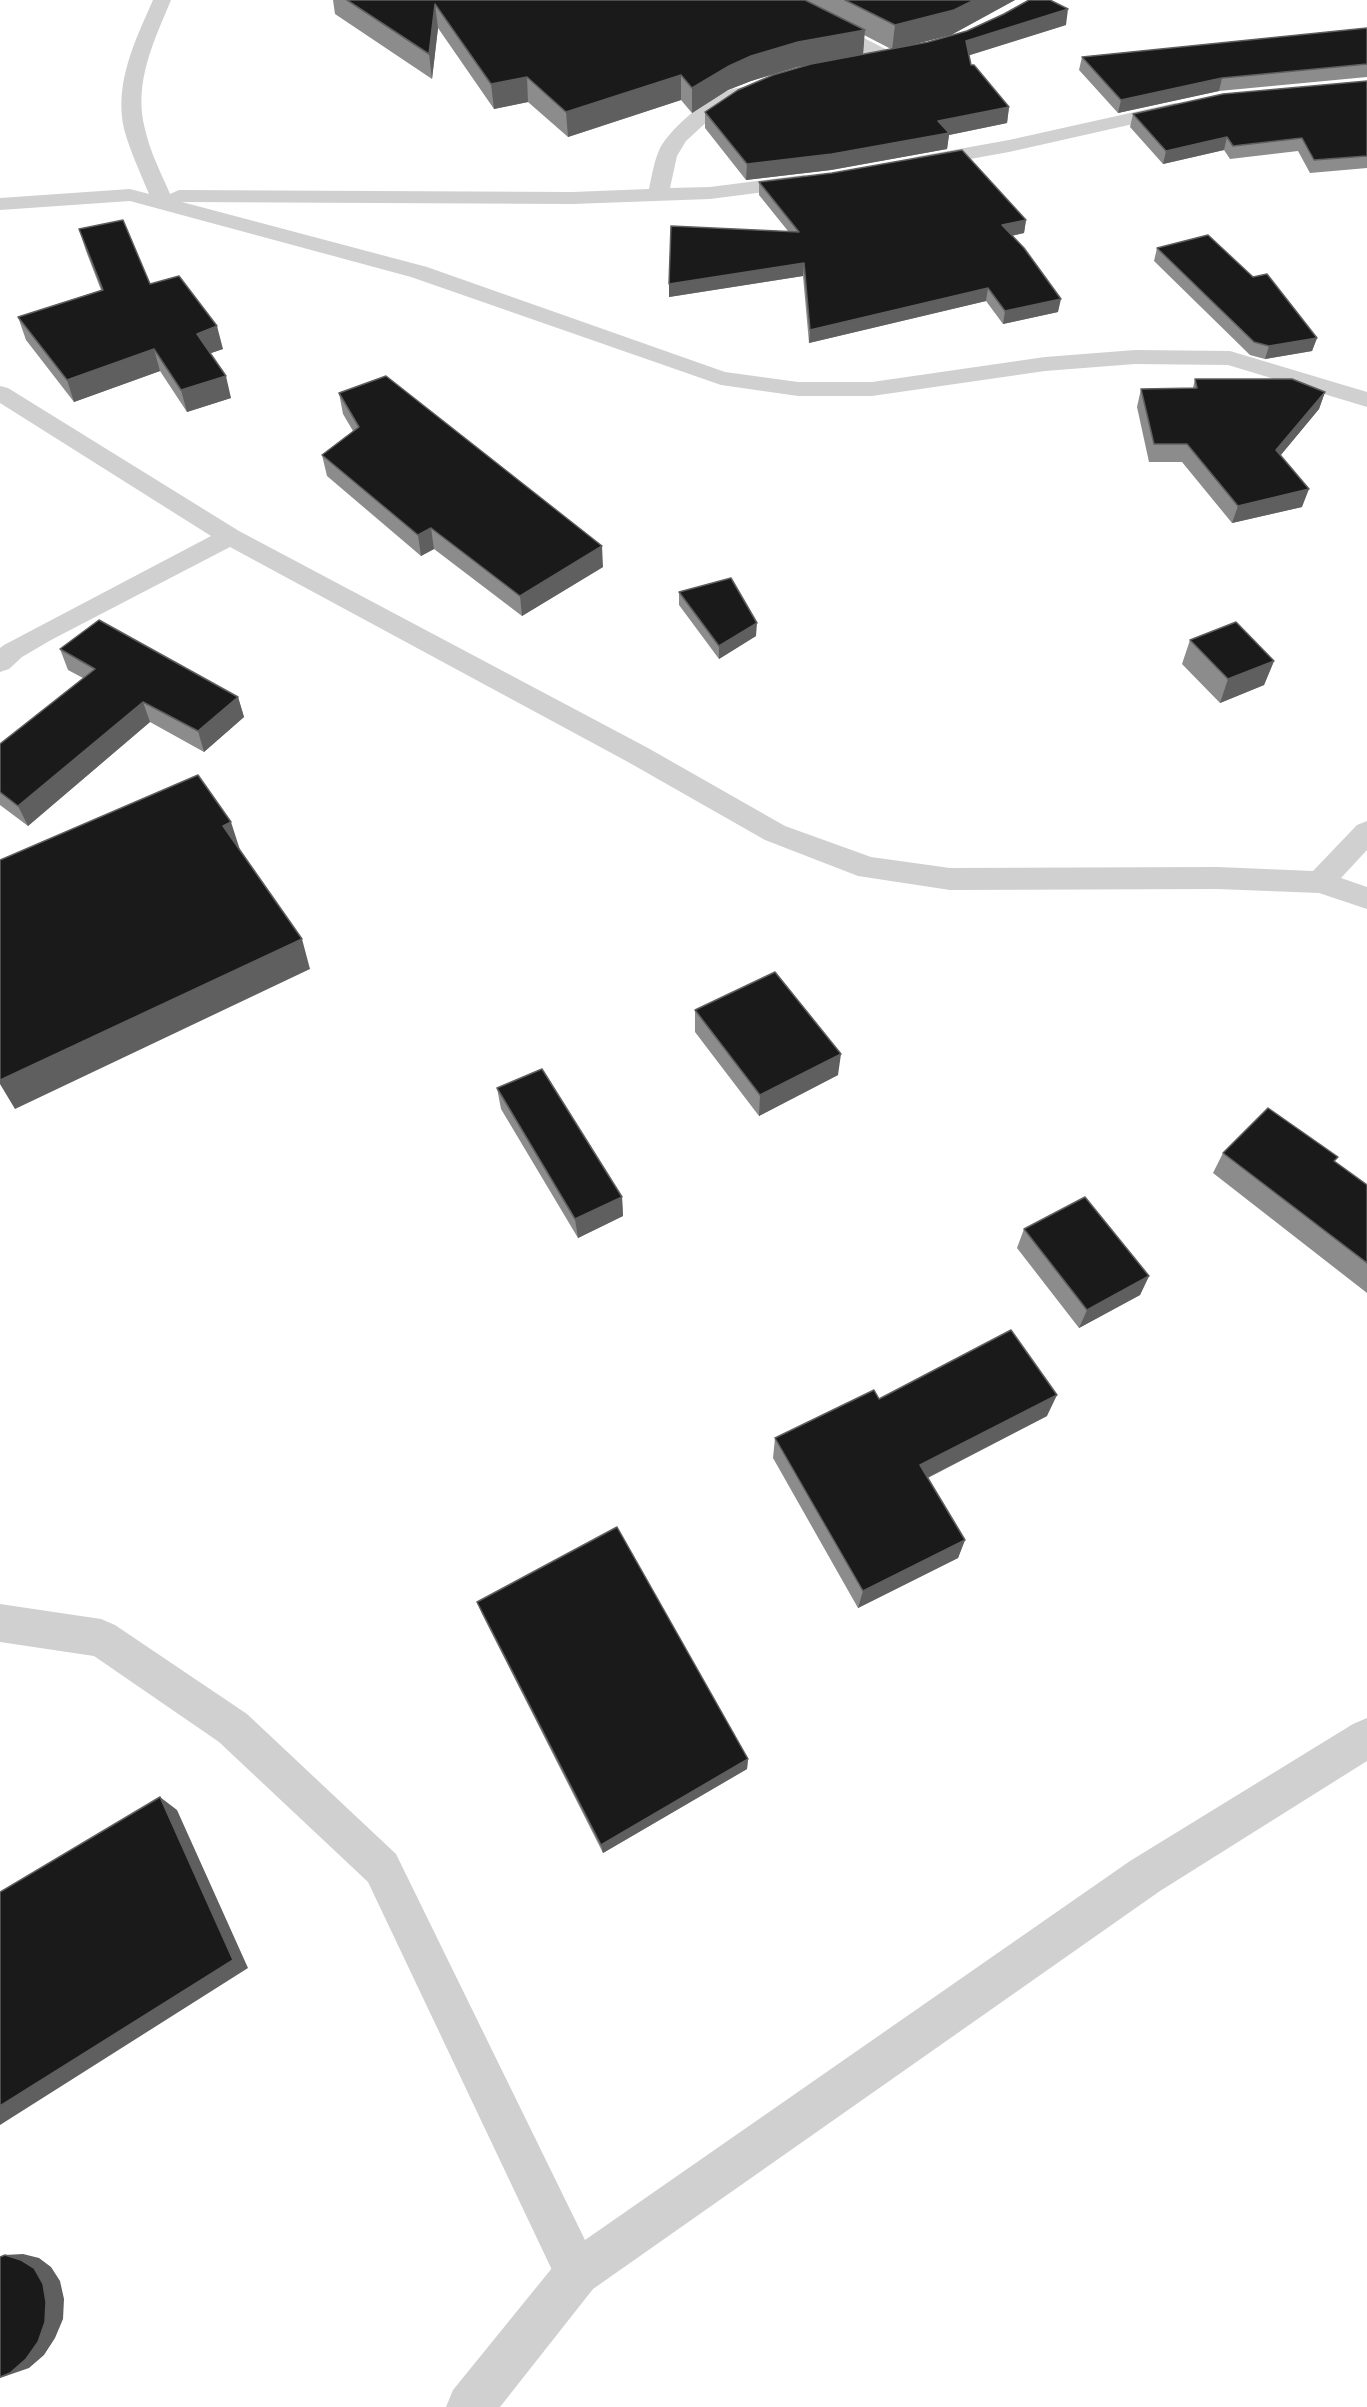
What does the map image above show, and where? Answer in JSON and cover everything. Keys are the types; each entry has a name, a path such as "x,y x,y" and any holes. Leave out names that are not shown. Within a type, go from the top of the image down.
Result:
{"street":[{"path":"160,195 135,133 130,105 138,57 162,0"},
{"path":"776,0 890,59"},
{"path":"857,64 910,54"},
{"path":"658,195 671,147 696,121 734,96 765,85"},
{"path":"898,166 1009,146 1196,104"},
{"path":"0,204 130,195 572,198 710,193 820,179"},
{"path":"130,195 419,272 721,378 798,389 872,389 1045,364 1135,357 1230,358 1367,400"},
{"path":"0,393 230,537 628,749 775,833 868,868 950,879 1217,878 1320,882 1367,898"},
{"path":"0,663 13,651 42,634 230,537"},
{"path":"1320,882 1367,832"},
{"path":"0,1623 101,1638 233,1728 382,1868 578,2273"},
{"path":"470,2407 578,2273 1145,1876 1367,1738"}],"building":[{"path":"347,0 805,0 865,30 798,42 751,56 692,88 681,75 566,112 527,77 491,84 435,4 429,54"},
{"path":"845,0 974,0 954,10 895,25"},
{"path":"1029,0 1050,0 1068,9 966,41 971,65 974,65 1009,107 938,121 949,133 832,154 747,164 705,112 738,90 773,75 811,64 928,42 967,31"},
{"path":"1367,28 1367,64 1222,78 1121,100 1082,57"},
{"path":"1367,81 1367,156 1314,160 1302,138 1233,146 1227,137 1166,151 1133,114 1223,94"},
{"path":"962,150 1026,220 1002,225 1024,248 1061,299 1005,311 988,288 810,330 804,263 669,284 671,226 799,232 759,182 832,173"},
{"path":"123,220 150,284 179,276 217,326 197,334 226,376 181,390 154,349 67,380 18,317 103,290 79,229"},
{"path":"1208,235 1253,277 1267,274 1317,338 1269,346 1254,342 1157,248"},
{"path":"386,376 602,546 520,596 431,528 418,535 322,455 359,427 339,393"},
{"path":"1195,379 1292,379 1325,392 1276,450 1309,489 1238,506 1187,444 1154,444 1141,389 1197,388"},
{"path":"731,578 757,623 719,646 679,592"},
{"path":"99,620 238,697 198,731 143,702 18,806 0,792 0,744 95,669 60,649"},
{"path":"1236,622 1274,661 1228,679 1190,640"},
{"path":"198,775 231,822 223,826 302,939 0,1080 0,860"},
{"path":"775,972 841,1054 760,1095 695,1010"},
{"path":"542,1069 622,1197 575,1219 497,1088"},
{"path":"1268,1108 1338,1157 1334,1161 1367,1185 1367,1263 1223,1153"},
{"path":"1085,1197 1149,1276 1087,1310 1024,1229"},
{"path":"1011,1330 1057,1395 920,1465 965,1540 863,1591 775,1438 874,1390 879,1399"},
{"path":"617,1527 748,1759 601,1845 477,1602"},
{"path":"160,1797 233,1960 0,2106 0,1892"},
{"path":"5,2255 21,2260 34,2268 43,2284 46,2302 45,2322 38,2342 26,2359 10,2373 0,2377 0,2257"}]}
